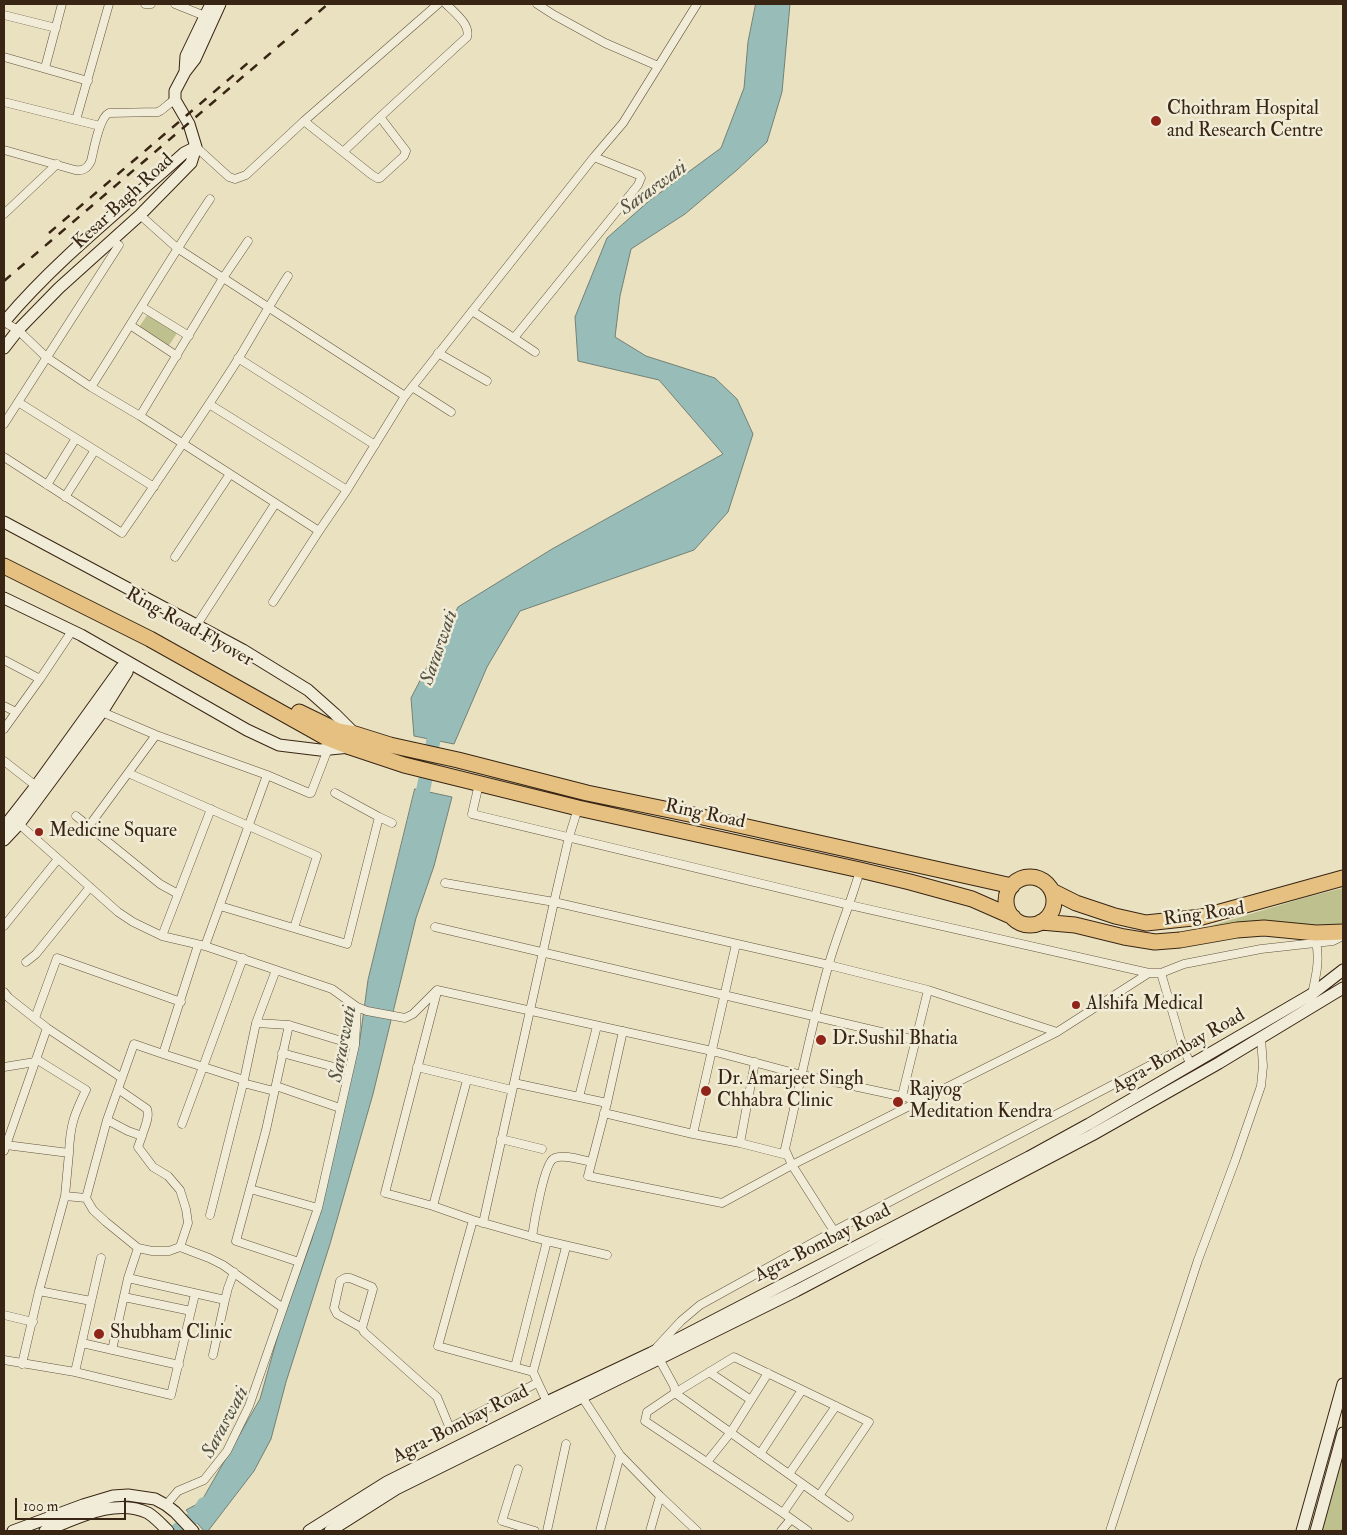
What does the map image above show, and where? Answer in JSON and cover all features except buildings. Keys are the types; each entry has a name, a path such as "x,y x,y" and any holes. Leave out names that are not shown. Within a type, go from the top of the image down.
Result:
{"highway":[{"name":"Ring Road Flyover","path":"4,555 29,573 338,731 352,741 388,752"},
{"name":"Ring Road Flyover","path":"4,566 29,573"},
{"path":"388,752 409,750 458,760 587,793 1012,886"},
{"name":"Ring Road","path":"388,752 404,765 578,808 860,870 972,900 1013,917"},
{"path":"1023,878 1036,878 1046,883 1054,897 1053,908 1046,918 1041,922 1026,924 1013,917 1009,911 1007,898 1012,886 1023,878"},
{"path":"1052,891 1115,916 1146,923 1202,917 1343,878"},
{"name":"Ring Road","path":"1041,922 1075,925 1124,937 1155,942 1264,928 1316,933 1343,932"}],"main road":[{"path":"185,72 186,56 211,4"},
{"path":"175,100 176,87 185,72 196,60 220,4"},
{"name":"Kesar Bagh Road","path":"4,348 18,330 59,288 140,215 191,163 196,147 189,124 175,100"},
{"path":"4,322 36,285 70,254 184,153 196,147"},
{"path":"4,522 243,650 308,690 335,714 352,741 320,750 279,745 247,730 72,631 4,598"},
{"path":"4,840 19,824 102,712 128,672 129,663"},
{"path":"4,827 121,668 129,663"},
{"name":"Agra-Bombay Road","path":"309,1531 582,1397 655,1355 1028,1157 1312,994 1343,970"},
{"name":"Agra-Bombay Road","path":"337,1529 349,1512 387,1482 547,1402 804,1287 1066,1149 1199,1075 1343,988"},
{"path":"1302,1531 1343,1384"},
{"path":"1316,1531 1343,1433"},
{"path":"13,1531 83,1505 113,1496 128,1495 155,1500 171,1508 193,1531"},
{"path":"45,1531 103,1510 120,1508 139,1510 154,1517 164,1527"}],"street":[{"path":"45,68 62,4"},
{"path":"76,120 109,4"},
{"path":"145,4 150,4"},
{"path":"176,4 206,16"},
{"path":"196,147 229,177 241,178 438,4"},
{"path":"343,152 468,37 467,27 446,4"},
{"path":"538,4 605,43 658,66"},
{"path":"273,602 347,490 405,396 623,123 697,4"},
{"path":"4,15 56,28"},
{"path":"4,57 88,81"},
{"path":"5,152 81,170 88,166 104,116 109,113 158,112 165,108 168,103 175,100"},
{"path":"4,102 100,126"},
{"path":"304,121 376,178 380,178 406,153 405,149 380,117"},
{"path":"514,338 640,181 641,178 634,172 594,157"},
{"path":"4,214 57,164"},
{"path":"91,387 177,248 210,200"},
{"path":"140,215 177,248 405,396"},
{"path":"140,416 223,278 248,241"},
{"path":"4,424 119,245"},
{"path":"4,457 122,533 209,404 288,276"},
{"path":"142,307 189,336"},
{"path":"472,311 535,352"},
{"path":"4,322 18,330 46,357 91,387 140,416 319,531"},
{"path":"130,325 177,356"},
{"path":"438,353 487,381"},
{"path":"238,358 375,445"},
{"path":"412,387 451,412"},
{"path":"18,402 154,487"},
{"path":"209,404 347,490"},
{"path":"47,485 76,438"},
{"path":"65,497 95,450"},
{"path":"175,558 230,474"},
{"path":"196,626 275,504"},
{"path":"4,730 72,631"},
{"path":"4,660 40,679"},
{"path":"4,706 16,712"},
{"path":"102,712 156,736 267,775 311,793 328,749"},
{"path":"89,826 156,736"},
{"path":"4,761 36,786"},
{"path":"128,773 317,856 294,928"},
{"path":"163,1054 180,1002 202,945 220,906 267,775"},
{"path":"479,784 472,814 850,905 1148,973 1161,973 1184,964 1261,948 1333,940 1343,936"},
{"path":"335,793 392,823"},
{"path":"483,1223 554,902 569,837 578,808"},
{"path":"162,936 211,809"},
{"path":"76,816 160,884 178,894"},
{"path":"220,906 346,944 379,817"},
{"path":"19,824 118,912 133,922 162,936 202,945 243,958 332,989 357,1007 367,1011 399,1018 405,1018 413,1014 437,990"},
{"path":"4,926 58,859"},
{"path":"834,1231 792,1165 785,1149 815,1016 829,965 860,870"},
{"path":"445,883 554,902 829,965 928,990 1057,1032"},
{"path":"26,962 36,954 90,887"},
{"path":"436,927 915,1040"},
{"path":"1312,994 1319,954 1316,942"},
{"path":"693,1134 736,944"},
{"path":"35,1018 57,958 180,1002"},
{"path":"182,1124 243,958"},
{"path":"210,1214 244,1082 256,1023 276,970"},
{"path":"623,1031 588,1176 722,1203 792,1165 923,1101 1057,1032 1148,973"},
{"path":"1161,973 1183,1048 1191,1065"},
{"path":"437,990 712,1051 802,1075 923,1101"},
{"path":"437,990 385,1193 547,1242 607,1255"},
{"path":"902,1096 928,990"},
{"path":"4,992 47,1028 122,1078"},
{"path":"171,1508 178,1491 204,1480 227,1451 249,1406 318,1208 355,1044 357,1007"},
{"path":"256,1023 288,1025 355,1044"},
{"path":"288,1025 266,1130 236,1241 299,1262"},
{"path":"579,1097 597,1026"},
{"path":"47,1028 36,1061 6,1135 5,1148 69,1153"},
{"path":"1110,1531 1198,1260 1261,1086 1263,1066 1261,1038"},
{"path":"283,1308 234,1272 209,1258 180,1247 169,1251 138,1248 93,1210 86,1198 107,1120 134,1044 204,1066 244,1082 275,1088 340,1108"},
{"path":"849,1517 675,1393 674,1386 655,1355 681,1322 700,1305 834,1231 1183,1048"},
{"path":"282,1053 349,1071"},
{"path":"4,1067 36,1061 86,1090 74,1114 70,1134 65,1196 39,1291 22,1364"},
{"path":"740,1142 755,1062"},
{"path":"417,1067 467,1080 607,1103"},
{"path":"433,1206 467,1080"},
{"path":"118,1089 147,1109 148,1114 138,1147 153,1167 168,1176 180,1190 188,1223 180,1247"},
{"path":"604,1113 693,1134 740,1142 787,1155"},
{"path":"107,1120 142,1136"},
{"path":"502,1139 542,1149"},
{"path":"532,1236 546,1171 551,1160 555,1157 563,1156 591,1162"},
{"path":"250,1189 318,1208"},
{"path":"65,1196 86,1198"},
{"path":"473,1220 438,1346 533,1372"},
{"path":"514,1367 547,1242"},
{"path":"547,1402 533,1372 566,1246"},
{"path":"112,1350 128,1278 138,1248"},
{"path":"75,1372 101,1258"},
{"path":"213,1355 228,1288 234,1272"},
{"path":"128,1278 225,1300"},
{"path":"362,1328 373,1289 350,1278 345,1278 340,1281 334,1308 337,1314 362,1328 366,1335 437,1397 449,1426 453,1426 537,1383"},
{"path":"39,1291 91,1301"},
{"path":"4,1360 75,1372 172,1396 196,1294"},
{"path":"124,1297 192,1311"},
{"path":"4,1315 32,1322"},
{"path":"82,1343 179,1365"},
{"path":"808,1531 645,1421 647,1412 734,1357 869,1422 819,1496"},
{"path":"710,1372 751,1400"},
{"path":"707,1462 731,1432 768,1373"},
{"path":"760,1454 802,1390"},
{"path":"582,1397 620,1455 698,1531"},
{"path":"789,1474 836,1406"},
{"path":"546,1531 566,1444"},
{"path":"600,1531 620,1455"},
{"path":"518,1469 502,1521 535,1531"},
{"path":"783,1513 803,1484"},
{"path":"650,1531 660,1496"},
{"path":"781,1531 791,1519"}],"green space":[{"path":"148,314 177,333 168,347 139,327"},
{"path":"1343,888 1343,928 1280,922 1210,926 1307,897"},
{"path":"1343,1431 1343,1531 1316,1531"}],"water":[{"path":"756,4 790,4 782,92 767,142 685,214 631,249 620,296 615,337 646,356 715,378 737,399 753,434 728,512 694,550 520,611 487,667 454,744 414,736 411,698 458,607 552,549 723,454 659,380 578,361 575,317 607,238 649,201 721,148 744,88 748,42"},
{"path":"415,789 452,797 434,866 416,918 373,1094 330,1244 286,1382 271,1439 254,1471 208,1531 204,1531 186,1510 201,1502 260,1399 280,1328 312,1239 360,1039 368,980"}],"waterway":[{"name":"Saraswati","path":"419,810 437,723"},
{"name":"Saraswati","path":"176,1531 197,1515 204,1504"}],"railway":[{"path":"4,281 328,4"},
{"path":"49,233 249,62"}],"place":[{"name":"Choithram Hospital and Research Centre","path":"1156,121"},
{"name":"Medicine Square","path":"39,832"},
{"name":"Alshifa Medical","path":"1076,1005"},
{"name":"Dr.Sushil Bhatia","path":"821,1040"},
{"name":"Dr. Amarjeet Singh Chhabra Clinic","path":"706,1091"},
{"name":"Rajyog Meditation Kendra","path":"898,1102"},
{"name":"Shubham Clinic","path":"99,1334"}]}
